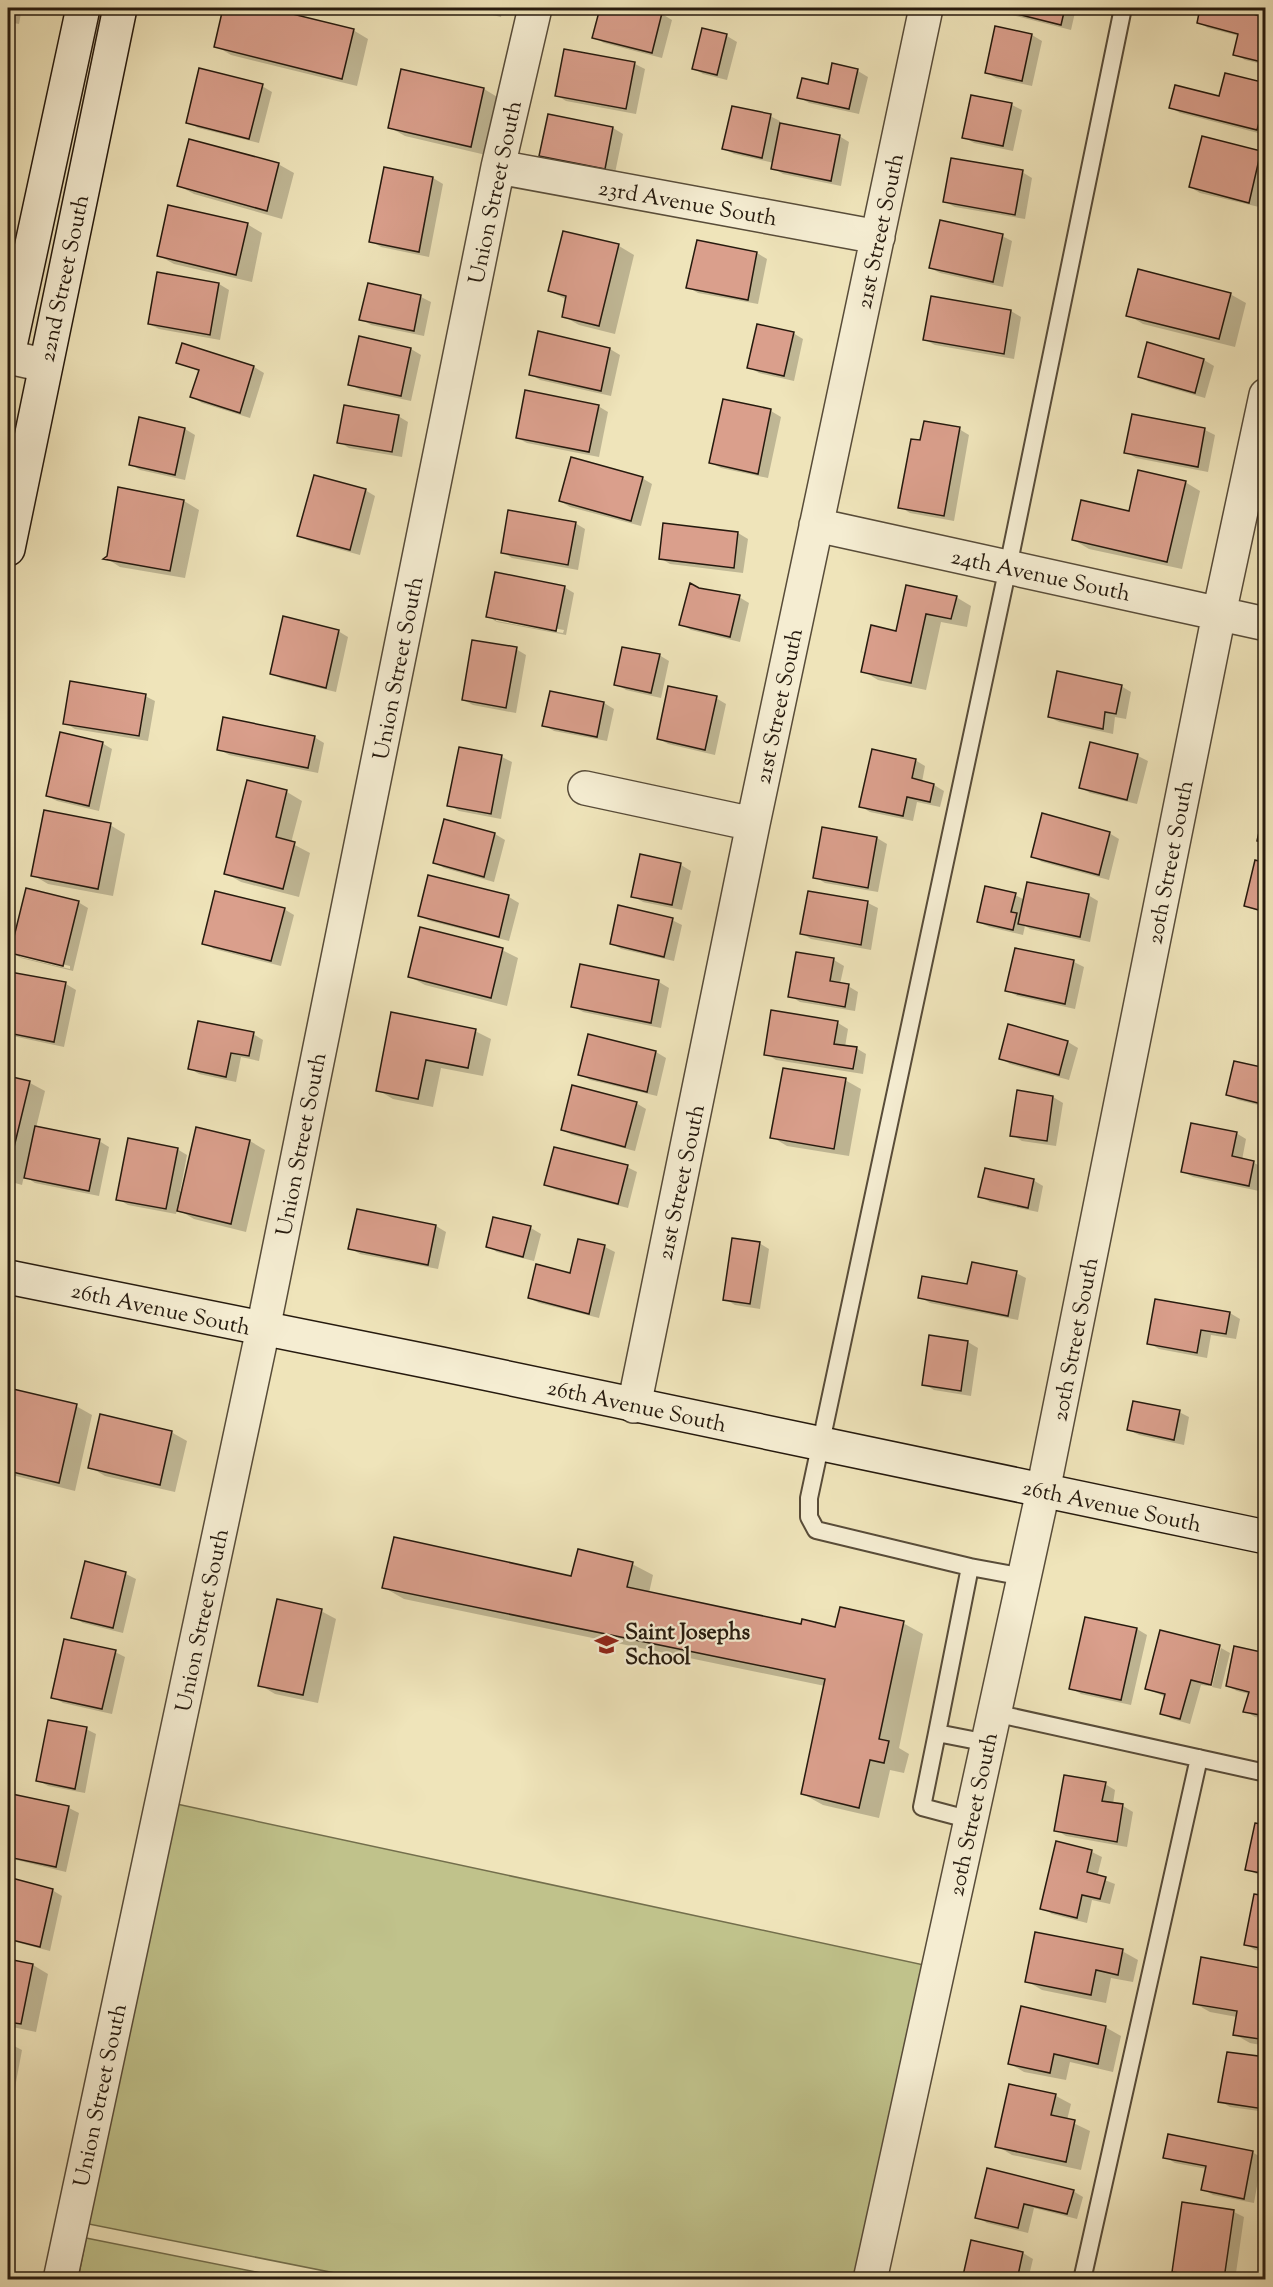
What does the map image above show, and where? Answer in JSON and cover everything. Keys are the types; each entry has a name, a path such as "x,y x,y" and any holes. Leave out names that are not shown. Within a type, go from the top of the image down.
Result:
{"street":[{"name":"22nd Street South","path":"8,356 83,8"},
{"name":"22nd Street South","path":"8,549 44,365 120,8"},
{"name":"Union Street South","path":"60,2280 263,1329 498,167 536,8"},
{"name":"21st Street South","path":"634,1406 753,824 926,8"},
{"name":"23rd Avenue South","path":"498,167 878,237"},
{"path":"8,356 44,365"},
{"name":"20th Street South","path":"870,2280 1043,1491 1219,614 1266,395"},
{"name":"24th Avenue South","path":"816,525 1266,624"},
{"path":"585,788 753,824"},
{"name":"26th Avenue South","path":"8,1277 819,1442 1266,1537"}],"lane":[{"path":"1024,1577 970,1567 816,1530 809,1517 809,1498 819,1442 1008,567 1123,8"},
{"path":"970,1567 922,1807 971,1820"},
{"path":"937,1733 991,1728 1199,1758 1266,1773"},
{"path":"1082,2280 1199,1758"}],"green space":[{"path":"172,1803 924,1965 855,2279 365,2279 89,2224 84,2227"},
{"path":"86,2238 291,2279 78,2279"}],"building":[{"path":"223,8 268,8 354,29 342,79 214,47"},
{"path":"600,8 630,8 662,13 652,53 592,38"},
{"path":"1001,8 1065,8 1061,25 1001,10"},
{"path":"1200,8 1227,8 1266,17 1266,63 1233,55 1238,34 1197,23"},
{"path":"995,26 1032,34 1022,81 985,73"},
{"path":"702,28 727,34 717,75 692,69"},
{"path":"564,49 635,62 626,109 555,96"},
{"path":"832,63 858,69 849,109 797,98 802,78 828,84"},
{"path":"199,68 263,84 249,139 186,123"},
{"path":"401,69 484,88 471,147 388,128"},
{"path":"1225,73 1266,83 1266,98 1257,130 1169,108 1175,85 1219,96"},
{"path":"971,95 1012,103 1003,146 962,138"},
{"path":"732,106 771,114 762,158 722,149"},
{"path":"548,114 613,127 605,169 539,156"},
{"path":"780,123 840,135 831,181 771,169"},
{"path":"1202,136 1261,151 1249,203 1189,187"},
{"path":"189,139 279,163 267,211 177,186"},
{"path":"951,158 1023,170 1015,215 943,202"},
{"path":"384,167 433,177 419,252 369,242"},
{"path":"168,205 248,223 236,275 157,256"},
{"path":"940,220 1003,234 993,282 929,268"},
{"path":"563,231 619,244 599,326 562,317 566,296 548,291"},
{"path":"697,240 757,252 748,300 686,288"},
{"path":"1138,269 1231,293 1219,339 1126,316"},
{"path":"157,272 219,283 210,335 148,324"},
{"path":"368,283 421,295 414,331 359,320"},
{"path":"931,296 1011,310 1004,354 923,340"},
{"path":"757,324 794,332 784,376 747,368"},
{"path":"538,331 610,348 601,391 529,375"},
{"path":"359,336 411,348 401,396 348,385"},
{"path":"1147,342 1204,359 1195,393 1138,377"},
{"path":"182,343 254,366 240,413 190,397 199,370 176,363"},
{"path":"525,390 599,405 589,452 516,438"},
{"path":"723,399 771,409 758,474 709,463"},
{"path":"344,405 399,415 392,452 337,443"},
{"path":"1132,414 1205,428 1198,467 1124,453"},
{"path":"139,417 185,428 175,475 129,465"},
{"path":"924,421 960,427 944,516 898,508 911,439 920,440"},
{"path":"571,457 643,477 631,521 559,501"},
{"path":"1138,470 1186,481 1167,562 1072,540 1081,500 1129,511"},
{"path":"314,475 366,489 350,550 297,536"},
{"path":"118,487 184,500 170,571 103,559 107,556"},
{"path":"508,510 576,522 568,565 501,553"},
{"path":"663,523 738,532 734,568 659,559"},
{"path":"495,572 565,586 556,631 486,617"},
{"path":"690,583 699,588 740,595 730,637 679,625"},
{"path":"906,585 957,596 951,619 926,614 911,683 861,672 871,625 896,631"},
{"path":"283,616 339,630 326,688 270,674"},
{"path":"472,640 517,647 506,708 462,700"},
{"path":"622,647 660,654 651,693 614,685"},
{"path":"1057,671 1122,685 1116,714 1105,712 1103,729 1048,717"},
{"path":"70,681 146,694 139,736 63,724"},
{"path":"668,686 717,696 705,750 657,739"},
{"path":"550,691 604,702 597,737 542,726"},
{"path":"223,717 315,736 308,768 217,750"},
{"path":"60,732 103,742 89,806 46,796"},
{"path":"1090,742 1138,754 1127,800 1079,788"},
{"path":"459,747 502,755 491,814 447,806"},
{"path":"872,749 916,759 912,778 934,784 930,802 907,797 903,816 859,807"},
{"path":"247,780 287,790 276,837 295,842 283,889 224,874"},
{"path":"1266,801 1266,843 1257,841"},
{"path":"44,810 111,823 98,889 31,876"},
{"path":"1042,813 1110,832 1099,875 1031,857"},
{"path":"444,819 495,833 484,877 433,863"},
{"path":"822,827 877,837 868,888 813,878"},
{"path":"640,854 681,863 672,905 631,897"},
{"path":"1255,860 1266,863 1266,912 1244,906"},
{"path":"428,875 509,895 499,937 418,916"},
{"path":"1027,882 1089,894 1080,937 1018,924"},
{"path":"985,886 1016,893 1011,912 1017,913 1013,930 977,922"},
{"path":"26,888 79,901 63,966 10,953"},
{"path":"215,891 285,908 271,961 202,944"},
{"path":"808,891 868,901 861,945 800,934"},
{"path":"618,905 673,918 664,957 610,944"},
{"path":"420,927 503,948 491,998 408,977"},
{"path":"1015,948 1074,960 1065,1004 1005,991"},
{"path":"796,952 834,958 830,981 849,984 845,1007 788,997"},
{"path":"580,964 659,980 651,1023 571,1007"},
{"path":"10,972 66,982 54,1042 8,1033"},
{"path":"771,1010 838,1021 834,1044 857,1047 853,1069 764,1055"},
{"path":"391,1012 476,1029 468,1068 426,1060 418,1099 376,1091"},
{"path":"198,1021 254,1032 249,1056 231,1053 226,1077 188,1069"},
{"path":"1008,1024 1068,1041 1059,1075 999,1059"},
{"path":"588,1034 656,1051 647,1092 578,1075"},
{"path":"1234,1061 1266,1068 1266,1105 1226,1095"},
{"path":"783,1068 846,1078 834,1149 770,1138"},
{"path":"8,1076 30,1081 8,1172"},
{"path":"572,1085 637,1102 625,1147 561,1130"},
{"path":"1017,1090 1053,1096 1047,1141 1010,1136"},
{"path":"1191,1123 1237,1132 1232,1156 1254,1161 1249,1186 1181,1172"},
{"path":"35,1126 100,1139 89,1191 24,1178"},
{"path":"196,1127 250,1140 231,1224 177,1211"},
{"path":"128,1138 178,1148 166,1209 116,1200"},
{"path":"554,1147 628,1165 618,1204 544,1185"},
{"path":"985,1168 1034,1179 1028,1208 978,1197"},
{"path":"357,1209 436,1225 428,1265 348,1249"},
{"path":"493,1217 531,1226 523,1257 486,1247"},
{"path":"732,1238 760,1242 750,1304 723,1300"},
{"path":"578,1239 605,1245 589,1314 528,1298 536,1264 570,1273"},
{"path":"972,1262 1017,1271 1008,1316 918,1298 922,1276 967,1284"},
{"path":"1155,1299 1230,1312 1226,1334 1201,1330 1197,1353 1147,1344"},
{"path":"929,1335 968,1341 961,1391 922,1385"},
{"path":"13,1389 77,1404 59,1483 8,1471 8,1413"},
{"path":"1133,1401 1180,1410 1174,1440 1127,1430"},
{"path":"100,1414 172,1431 160,1485 88,1468"},
{"path":"394,1537 571,1576 578,1549 633,1562 627,1587 801,1624 802,1619 835,1627 840,1607 904,1621 879,1739 889,1741 884,1763 870,1760 859,1808 801,1794 825,1679 382,1588"},
{"path":"85,1561 126,1572 113,1628 71,1618"},
{"path":"277,1599 322,1609 303,1695 258,1686"},
{"path":"1085,1617 1137,1628 1121,1700 1069,1689"},
{"path":"1160,1630 1220,1645 1211,1685 1191,1680 1180,1719 1160,1714 1165,1694 1145,1689"},
{"path":"64,1639 116,1650 102,1709 51,1698"},
{"path":"1234,1646 1266,1653 1266,1716 1243,1712 1249,1692 1226,1686"},
{"path":"48,1720 87,1727 75,1789 36,1781"},
{"path":"1064,1775 1106,1782 1102,1801 1123,1804 1117,1842 1054,1831"},
{"path":"12,1794 69,1806 56,1867 8,1857 8,1818"},
{"path":"1255,1823 1266,1825 1266,1874 1245,1870"},
{"path":"1056,1841 1092,1850 1087,1872 1106,1877 1100,1899 1082,1895 1077,1918 1040,1909"},
{"path":"8,1877 53,1889 40,1947 8,1939"},
{"path":"1254,1894 1266,1896 1266,1949 1244,1945"},
{"path":"1035,1932 1123,1949 1118,1975 1096,1970 1091,1995 1025,1982"},
{"path":"1201,1957 1266,1969 1266,2040 1233,2035 1237,2011 1193,2004"},
{"path":"8,1959 33,1964 21,2024 8,2022"},
{"path":"1021,2006 1106,2026 1098,2064 1054,2054 1050,2073 1008,2064"},
{"path":"8,2042 13,2043 8,2070"},
{"path":"1227,2052 1266,2057 1264,2109 1218,2102"},
{"path":"1009,2084 1056,2094 1051,2115 1075,2120 1066,2162 995,2147"},
{"path":"1168,2134 1253,2151 1244,2199 1201,2190 1206,2166 1163,2158"},
{"path":"987,2168 1074,2190 1067,2214 1024,2204 1018,2228 975,2218"},
{"path":"1182,2202 1234,2210 1224,2279 1172,2272"},
{"path":"971,2240 1023,2252 1017,2280 962,2280"}],"place":[{"name":"Saint Josephs School","path":"607,1644"}]}
